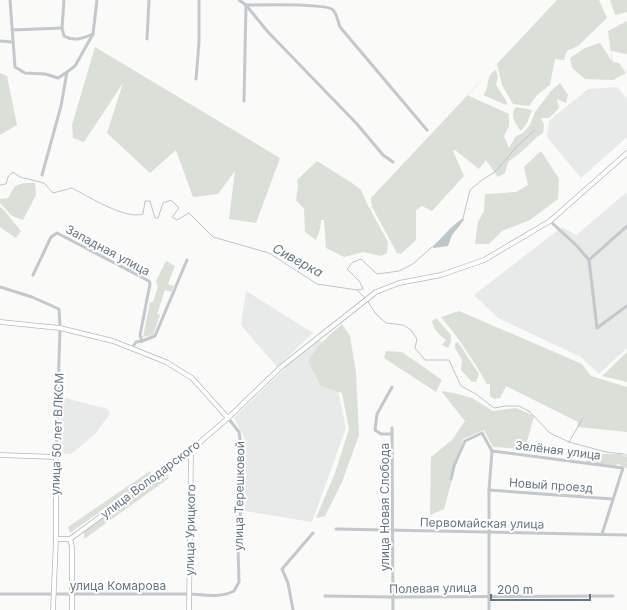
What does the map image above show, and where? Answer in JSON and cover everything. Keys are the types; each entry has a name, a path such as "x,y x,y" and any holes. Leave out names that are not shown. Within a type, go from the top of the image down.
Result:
{"main road":[{"path":"550,221 627,153"},
{"name":"улица Володарского","path":"70,539 191,450 228,418 281,367 376,292 399,284 441,275 484,260 550,221"},
{"name":"улица Терешковой","path":"0,322 60,328 113,341 166,362 192,378 228,418"},
{"name":"улица Урицкого","path":"189,610 191,450"},
{"path":"0,455 56,457"},
{"name":"улица 50 лет ВЛКСМ","path":"53,610 56,539 56,457"},
{"path":"56,539 70,539 72,547 72,610"}],"street":[{"path":"10,0 15,67 25,73 45,74 58,78 74,66 93,34 97,0"},
{"path":"64,0 62,28 64,36 67,38 81,39 93,34"},
{"path":"147,39 148,0"},
{"path":"196,79 199,42 199,0"},
{"path":"239,0 246,5 268,32 357,124 383,156 392,162"},
{"path":"244,101 246,5"},
{"path":"246,5 314,5 329,7 333,10 340,27 427,130"},
{"path":"12,30 62,28"},
{"path":"0,41 13,42"},
{"path":"42,175 61,106 67,72"},
{"path":"550,221 577,246 589,260 596,328 627,306"},
{"path":"589,260 627,226"},
{"name":"Западная улица","path":"34,275 51,238 57,233 149,281 150,284 140,335 142,341"},
{"path":"132,348 136,342 154,336 187,260"},
{"path":"0,287 32,297 59,310 60,328"},
{"name":"улица 50 лет ВЛКСМ","path":"56,457 60,328"},
{"path":"392,387 377,414 375,430 381,434 392,434"},
{"name":"улица Терешковой","path":"228,418 239,432 242,445 238,548 239,582 234,591"},
{"name":"улица Новая Слобода","path":"392,428 393,610"},
{"path":"451,479 454,466 466,441 482,433 492,451 489,490 489,610"},
{"name":"Зелёная улица","path":"492,451 623,468 613,498"},
{"name":"Новый проезд","path":"489,490 613,498"},
{"path":"602,534 613,498"},
{"name":"Первомайская улица","path":"336,529 627,534"},
{"path":"293,610 288,583 282,569 313,533"},
{"name":"улица Комарова","path":"0,594 217,595 228,594 234,591"},
{"name":"Полевая улица","path":"325,596 613,596"}],"shaded area":[{"path":"557,0 599,0 607,18 578,46 567,51 564,60 555,59 550,85 537,95 529,106 513,104 502,85 497,64 493,68"},
{"path":"610,0 627,0 627,12 615,15"},
{"path":"627,21 627,54 611,51 613,62 619,63 626,73 613,80 585,79 572,68 570,58 585,48 600,43 612,61 608,31"},
{"path":"95,47 280,158 256,223 229,219 235,171 218,194 193,197 176,150 150,173 107,133 123,83 84,142 73,138 72,125"},
{"path":"493,68 468,95 467,95"},
{"path":"496,70 498,77 496,85 507,102 506,105 483,95 490,75"},
{"path":"0,73 7,76 17,125 0,135"},
{"path":"560,83 568,95 566,103 557,99 559,108 549,118 541,118 544,125 543,133 508,162 505,173 498,177 486,160 479,169 455,150 453,151 464,176 432,211 422,206 416,210 416,240 401,254 397,253 372,207 371,198 468,95 509,114 509,126 504,136 509,148 516,136 523,133 530,125 535,112 551,91"},
{"path":"617,87 627,99 627,137 581,178 547,137 549,121 588,89"},
{"path":"516,107 532,110 527,123 521,131 513,116"},
{"path":"541,151 559,179 558,199 530,220 502,231 489,244 475,244 478,222 484,211 485,194 516,192 528,185 524,167"},
{"path":"317,161 361,190 369,208 372,207 370,209 388,242 387,253 381,256 363,252 344,257 326,248 324,220 321,220 320,229 316,240 305,232 304,209 296,200 298,186 297,180"},
{"path":"24,183 35,183 36,195 23,220 12,216 0,203 0,199 8,198 15,186"},
{"path":"627,192 627,348 599,374 581,357 498,318 474,295 562,227 576,235"},
{"path":"0,207 21,231 16,238 0,227"},
{"path":"463,218 464,220 452,235 448,246 432,247 451,228"},
{"path":"166,261 175,266 168,284 174,286 171,292 165,290 157,314 160,315 153,335 143,337 150,302 153,302 158,287 156,281"},
{"path":"246,291 313,333 277,367 241,325"},
{"path":"459,311 582,364 591,376 627,387 627,432 577,427 578,422 506,386 500,398 494,399 490,396 490,384 487,384 466,349 441,317"},
{"path":"436,318 451,335 451,342 448,348 442,345 446,340 434,327 432,321"},
{"path":"342,324 350,336 356,373 359,435 342,482 325,516 316,518 335,473 349,429 342,393 321,386 308,361 319,345"},
{"path":"320,340 330,355 346,428 312,522 245,511 244,437 234,418 287,366"},
{"path":"458,342 479,374 476,382 472,382 461,370 462,360 455,348 455,343"},
{"path":"386,351 402,352 442,380 436,392 384,358"},
{"path":"627,352 627,382 602,376"},
{"path":"441,391 472,398 493,411 516,408 534,416 525,449 493,447 484,430 463,439 444,509 430,515 431,457 452,440 465,421"},
{"path":"61,397 108,409 110,414 94,435 71,454 61,454 60,451"},
{"path":"599,454 620,454 627,457 627,468 618,464 612,467 589,465 586,459"},
{"path":"150,471 152,475 70,533 68,527"},
{"path":"166,471 169,478 84,539 84,531"}],"waterway":[{"path":"463,218 470,190 495,172 517,146 535,130"},
{"name":"Сиверка","path":"0,185 6,184 8,177 13,172 20,177 44,183 53,193 72,188 117,211 135,215 143,214 145,201 150,201 155,218 158,218 163,203 171,200 179,208 172,217 177,220 189,213 213,237 269,253 317,284 357,290 365,298"},
{"path":"357,290 363,289 360,282 347,269 353,262 361,259 377,274 399,271 413,264 432,247"},
{"name":"Сиверка","path":"367,300 375,313 386,323 403,325 411,330 417,339 415,348 425,360 449,360 461,386 476,394 494,408 519,406 530,412 550,433 569,442 606,452 624,454 627,456"},
{"path":"569,442 583,418"}]}
